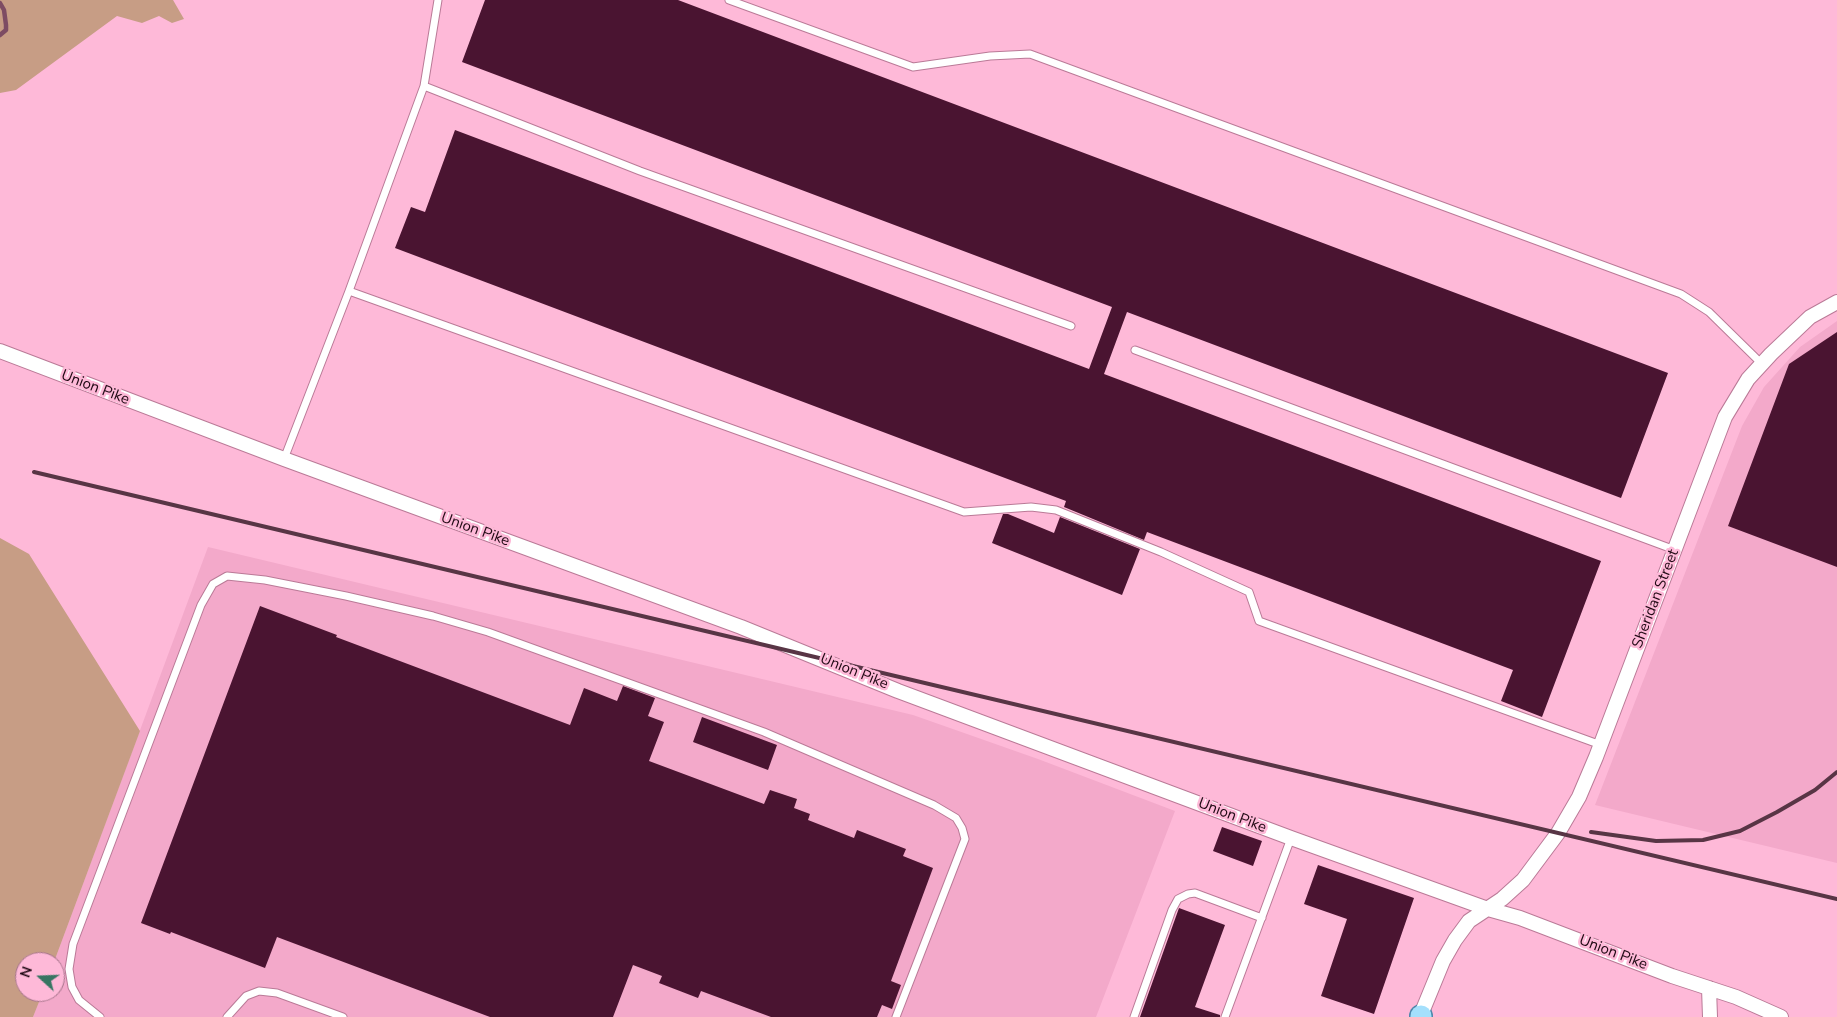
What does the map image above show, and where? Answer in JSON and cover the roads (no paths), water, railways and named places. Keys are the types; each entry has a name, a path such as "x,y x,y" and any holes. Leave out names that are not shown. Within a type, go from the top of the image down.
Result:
{"street":[{"name":"Sheridan Street","path":"1420,1017 1443,961 1455,940 1469,921 1502,899 1523,880 1558,833 1579,797 1601,745 1725,417 1748,379 1762,364 1810,317 1837,302"},
{"name":"Union Pike","path":"0,352 284,459 741,627 898,691 1291,838 1488,909 1520,918 1736,997 1782,1017"},
{"path":"1709,988 1710,1017"}],"lane":[{"path":"284,459 349,291 424,86 438,0"},
{"path":"730,0 913,67 990,56 1030,54 1681,294 1709,312 1762,364"},
{"path":"424,86 640,171 1071,326"},
{"path":"349,291 964,512 1031,507 1056,510 1162,552 1249,592 1259,621 1601,745"},
{"path":"1135,350 1675,550"},
{"path":"100,1017 78,1000 72,987 69,969 73,944 201,605 213,584 227,576 265,580 346,596 433,616 488,632 764,732 934,805 956,818 962,828 965,839 896,1017"},
{"path":"1225,1017 1291,838"},
{"path":"1134,1017 1172,910 1178,899 1196,892 1262,918"},
{"path":"227,1017 246,996 259,991 277,993 342,1017"}],"waterway":[{"path":"0,3 4,10 6,25 6,30 0,35"}],"railway":[{"path":"34,472 1837,899"},
{"path":"1591,832 1656,841 1703,840 1740,831 1815,790 1837,772"}]}
